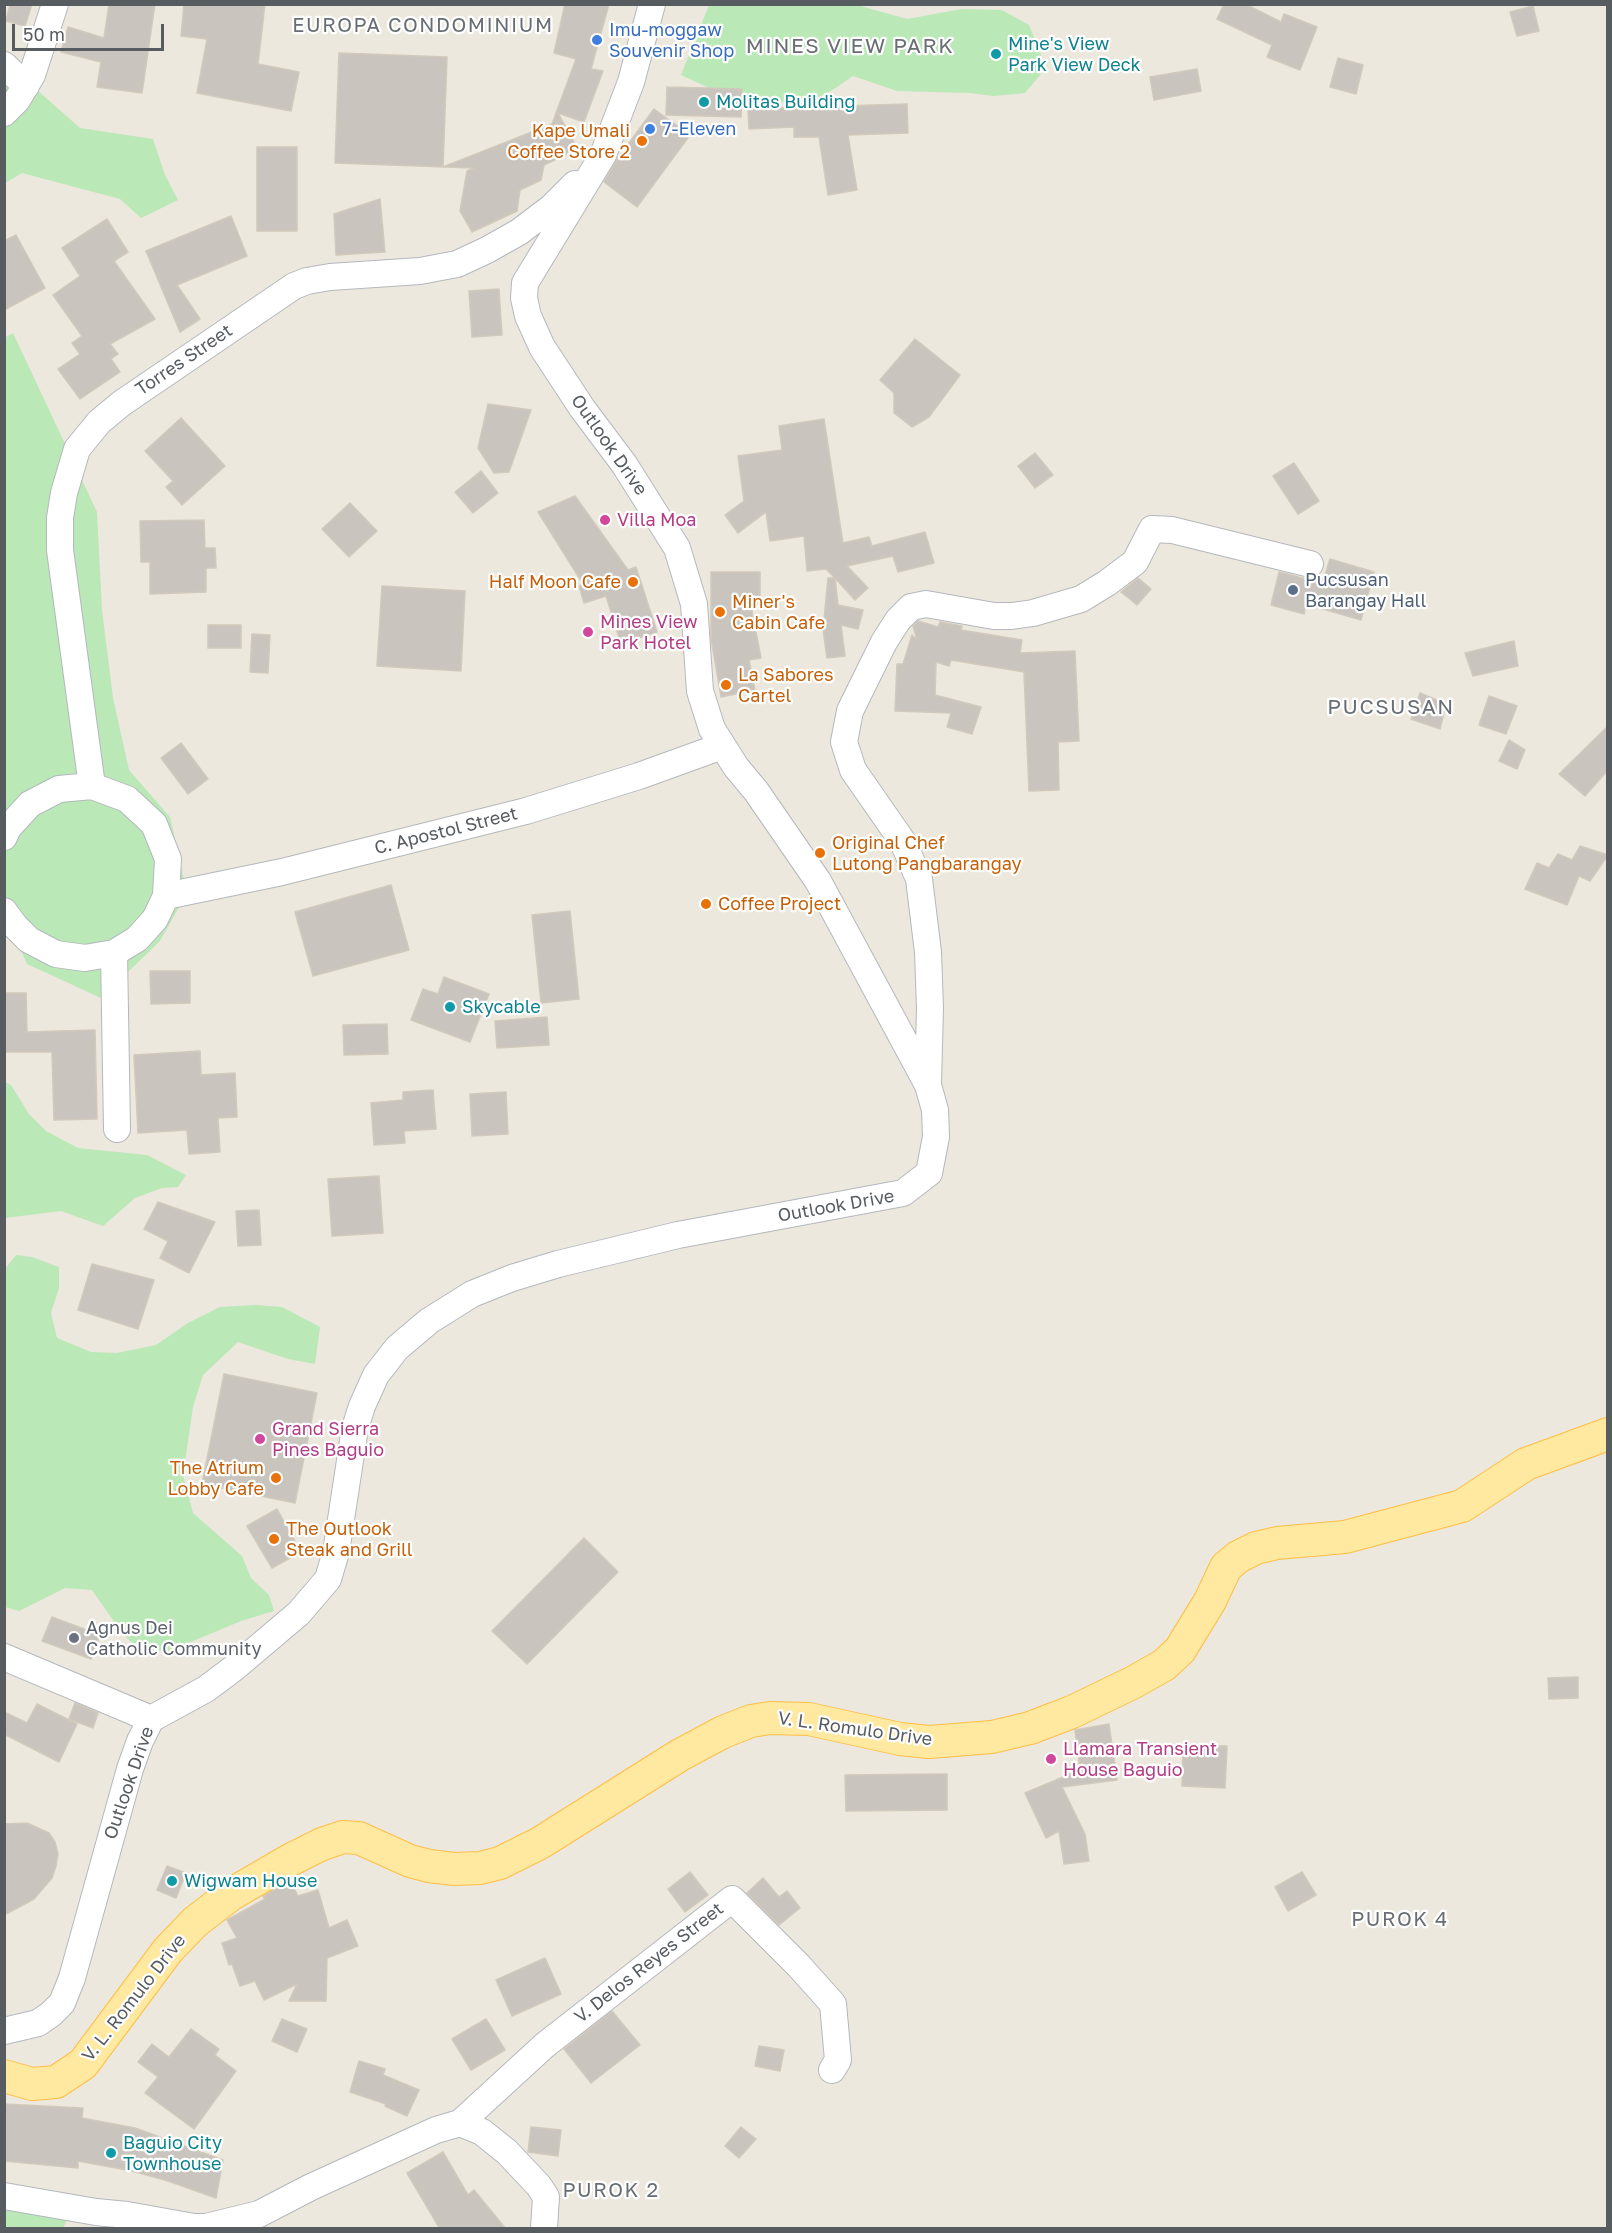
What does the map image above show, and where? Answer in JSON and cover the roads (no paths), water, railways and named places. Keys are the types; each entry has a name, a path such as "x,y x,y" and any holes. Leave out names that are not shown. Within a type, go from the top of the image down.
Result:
{"main road":[{"name":"V. L. Romulo Drive","path":"4,2076 32,2084 56,2082 83,2064 168,1950 195,1922 230,1895 322,1844 343,1837 359,1838 410,1861 445,1868 480,1868 500,1863 540,1843 680,1755 723,1732 751,1721 770,1718 809,1719 890,1737 929,1742 992,1737 1030,1728 1082,1707 1164,1665 1180,1650 1210,1601 1226,1567 1238,1557 1256,1548 1277,1543 1345,1537 1462,1506 1526,1464 1608,1434"}],"street":[{"path":"4,113 17,100 26,86 40,55 55,4"},
{"name":"Outlook Drive","path":"4,2031 39,2023 62,2003 72,1978 130,1769 151,1719 206,1689 234,1668 299,1613 328,1579 336,1552 352,1448 362,1406 376,1376 397,1348 421,1328 472,1294 512,1278 558,1264 678,1236 903,1193 929,1173 936,1137 934,1110 928,1085 818,881 756,791 736,767 712,729 700,691 694,604 677,548 624,464 582,408 542,346 528,316 524,298 525,283 603,155 630,82 652,4"},
{"path":"4,65 26,86"},
{"name":"Torres Street","path":"92,786 60,550 60,518 76,449 99,422 122,403 294,286 330,277 420,271 457,264 519,232 552,207 603,155"},
{"path":"928,1085 930,1008 928,952 919,879 903,842 853,770 844,742 850,711 884,642 898,620 911,607 926,604 994,616 1012,616 1033,613 1081,599 1135,562 1152,529 1172,530 1310,564"},
{"name":"C. Apostol Street","path":"166,896 282,872 526,811 639,776 722,746"},
{"path":"4,837 8,828 30,804 59,789 92,786 127,798 154,824 168,859 166,896 155,920 137,939 114,952 85,958 56,954 17,941 15,926 4,910"},
{"path":"114,952 117,1129"},
{"path":"4,1657 151,1719"},
{"name":"V. Delos Reyes Street","path":"460,2123 553,2038 732,1899 799,1966 833,2004 838,2060 832,2070"},
{"path":"4,2196 208,2228 259,2214 311,2187 436,2130 460,2123 482,2132 507,2152 539,2186 546,2197 544,2229"}],"place":[{"name":"Imu-moggaw Souvenir Shop","path":"597,40"},
{"name":"Mine's View Park View Deck","path":"996,54"},
{"name":"Molitas Building","path":"704,102"},
{"name":"7-Eleven","path":"650,129"},
{"name":"Kape Umali Coffee Store 2","path":"642,141"},
{"name":"Villa Moa","path":"605,520"},
{"name":"Half Moon Cafe","path":"633,582"},
{"name":"Pucsusan Barangay Hall","path":"1293,590"},
{"name":"Miner's Cabin Cafe","path":"720,612"},
{"name":"Mines View Park Hotel","path":"588,632"},
{"name":"La Sabores Cartel","path":"726,685"},
{"name":"Original Chef Lutong Pangbarangay","path":"820,853"},
{"name":"Coffee Project","path":"706,904"},
{"name":"Skycable","path":"450,1007"},
{"name":"Grand Sierra Pines Baguio","path":"260,1439"},
{"name":"The Atrium Lobby Cafe","path":"276,1478"},
{"name":"The Outlook Steak and Grill","path":"274,1539"},
{"name":"Agnus Dei Catholic Community","path":"74,1638"},
{"name":"Llamara Transient House Baguio","path":"1051,1759"},
{"name":"Wigwam House","path":"172,1881"},
{"name":"Baguio City Townhouse","path":"111,2153"}],"district":[{"name":"EUROPA CONDOMINIUM","path":"423,26"},
{"name":"MINES VIEW PARK","path":"850,46"},
{"name":"PUCSUSAN","path":"1391,707"},
{"name":"PUROK 4","path":"1400,1920"},
{"name":"PUROK 2","path":"611,2191"}]}
